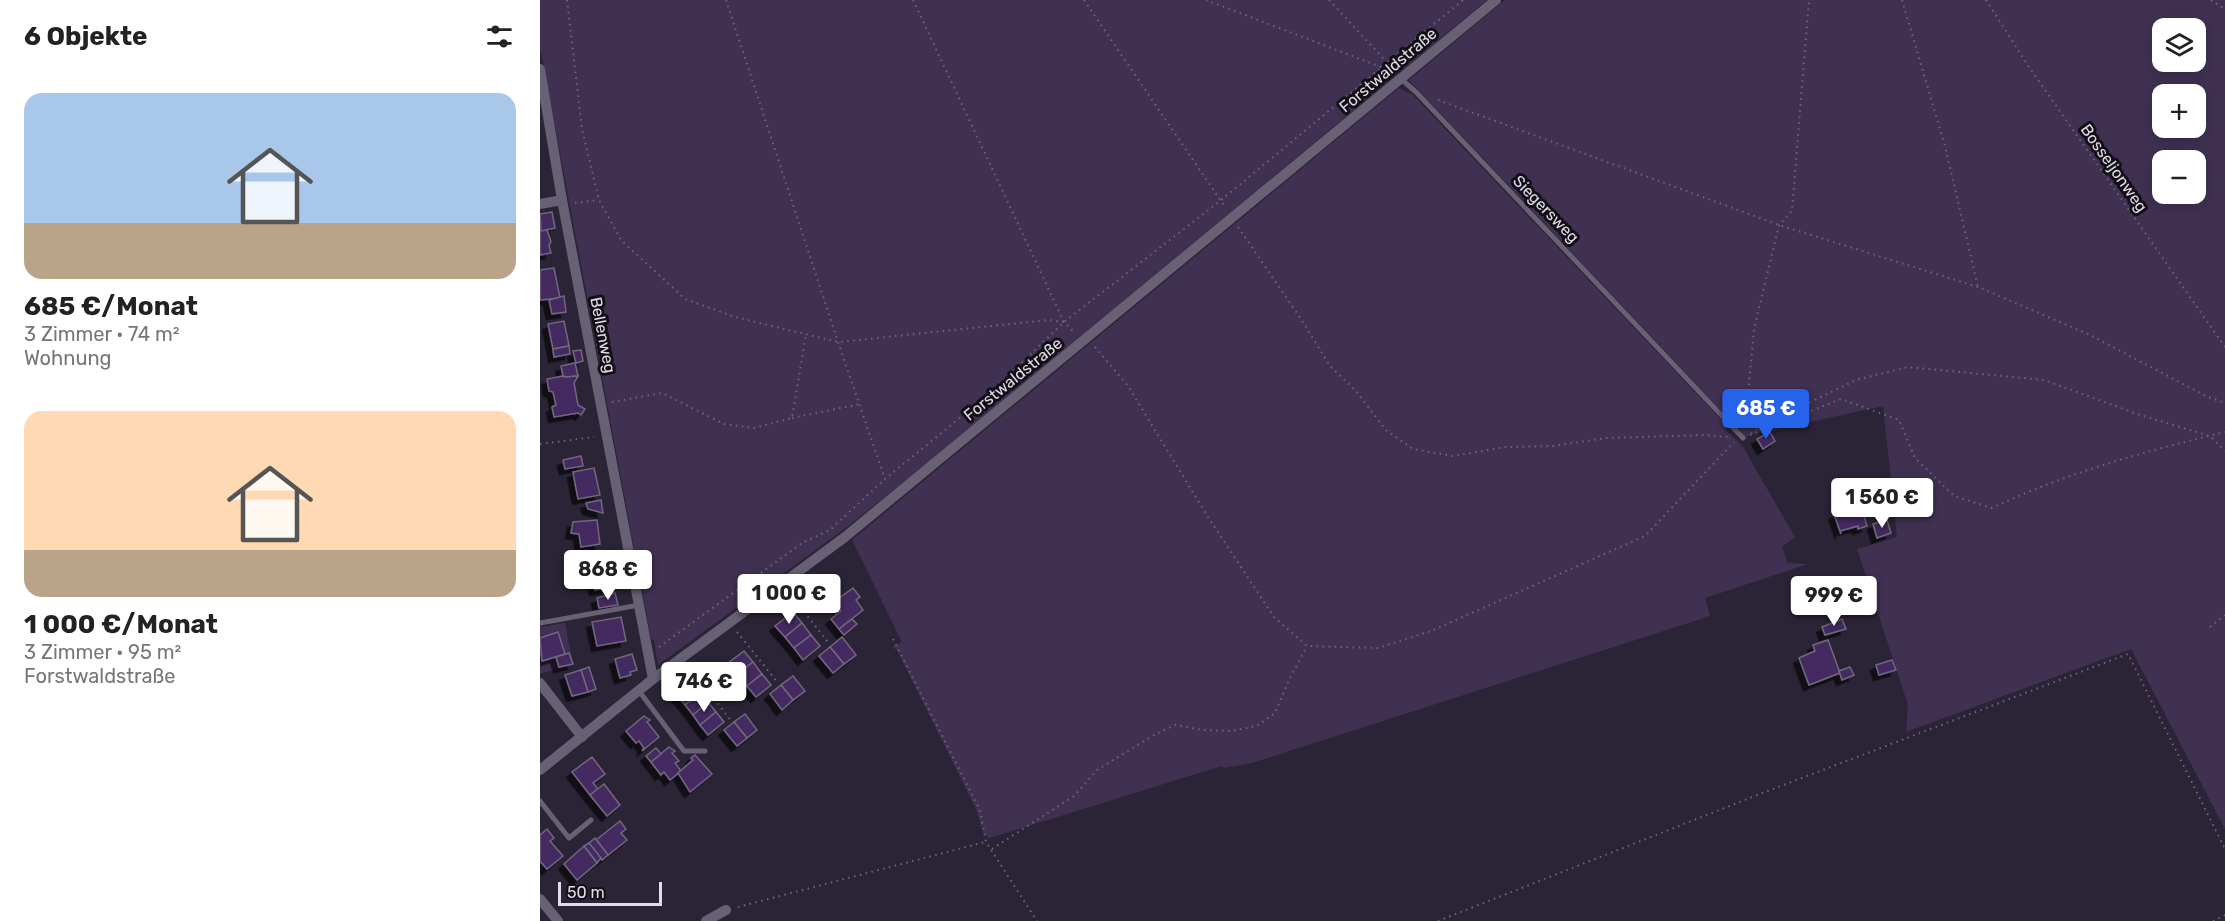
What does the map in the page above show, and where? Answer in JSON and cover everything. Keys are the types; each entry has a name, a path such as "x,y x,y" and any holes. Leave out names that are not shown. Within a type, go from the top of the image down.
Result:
{"street":[{"name":"Forstwaldstraße","path":"540,770 653,679 845,537 1496,0"},
{"name":"Bellenweg","path":"540,69 562,200 653,679"},
{"path":"540,204 562,200"},
{"path":"540,683 582,737"},
{"path":"540,899 558,921"},
{"path":"706,921 726,910"}],"lane":[{"name":"Siegersweg","path":"1401,79 1743,438"},
{"path":"540,623 640,604"},
{"path":"639,691 684,751 705,751"},
{"path":"540,801 568,838 591,820"}],"path":[{"path":"567,0 582,129 599,200 621,240 685,299 735,317 838,342 1049,320 1064,321"},
{"path":"726,0 885,479"},
{"path":"913,0 1064,321"},
{"path":"1084,0 1299,316 1330,366 1356,391 1386,430 1413,449 1452,456 1506,447 1553,446 1606,438 1704,435 1743,438 1856,380 1908,367 2044,380 2140,415 2210,436 2225,451"},
{"path":"1206,0 1382,67"},
{"path":"1329,0 1401,79"},
{"path":"649,654 802,543 830,530 885,479 988,394 1064,321 1220,201 1463,0"},
{"path":"1743,438 1755,329 1779,225 1792,211 1809,0"},
{"path":"1902,0 1945,146 1978,287"},
{"name":"Bosseljonweg","path":"1986,0 2029,67 2225,347"},
{"path":"2211,0 2225,9"},
{"path":"1438,100 1779,225 1978,287 2088,334 2206,396 2225,403"},
{"path":"562,200 569,204 599,200"},
{"path":"792,417 806,334"},
{"path":"1085,339 1128,386 1208,517 1274,617 1307,646 1378,648 1431,631 1645,536 1733,442 1841,399 1899,420 1915,458 1954,496 1992,508 2030,490 2126,457 2225,432"},
{"path":"601,404 662,393 724,424 754,428 792,417 860,404"},
{"path":"540,444 607,435"},
{"path":"782,584 828,642"},
{"path":"2210,627 2225,615"},
{"path":"730,622 778,684"},
{"path":"893,639 980,810 986,842 1037,921"},
{"path":"992,849 1074,796 1097,770 1154,735 1175,725 1202,730 1231,731 1257,726 1275,713 1307,646"},
{"path":"1438,921 1765,792 2128,654 2225,849"},
{"path":"684,658 731,721"},
{"path":"726,910 986,842"},
{"path":"2213,921 2225,915"}],"shaded area":[{"path":"540,0 1487,0 899,486 847,527 658,665 654,641 651,638 540,46"},
{"path":"1505,0 2225,0 2225,829 2131,649 1906,732 1908,705 1857,549 1897,537 1883,406 1750,435 1745,439 1735,425 1409,80"},
{"path":"1399,88 1413,95 1728,427 1725,429 1743,447 1795,537 1782,547 1788,563 1808,564 1705,598 1710,616 1252,763 1224,768 1222,766 989,838 983,832 976,809 897,650 892,647 902,642 852,540"},
{"path":"565,623 573,664 540,674 540,627"}],"building":[{"path":"552,212 555,228 541,231 540,214"},
{"path":"547,230 551,242 549,245 551,253 540,255 540,231"},
{"path":"554,268 560,298 540,300 540,270"},
{"path":"564,296 566,312 552,314 549,300"},
{"path":"564,321 569,346 553,349 548,324"},
{"path":"569,346 570,354 554,357 553,349"},
{"path":"581,350 583,361 576,363 573,351"},
{"path":"575,363 578,376 563,376 561,366"},
{"path":"578,376 574,383 578,405 585,409 581,415 578,413 554,417 552,407 556,405 553,392 549,391 547,379"},
{"path":"1770,432 1775,441 1763,449 1757,439"},
{"path":"581,456 583,466 565,469 563,460"},
{"path":"594,468 600,495 578,499 573,472"},
{"path":"1868,496 1872,508 1862,511 1858,499"},
{"path":"601,500 603,513 588,509 586,503"},
{"path":"1861,506 1867,526 1840,531 1841,534 1834,514"},
{"path":"597,520 600,544 581,547 579,534 571,533 573,522"},
{"path":"1887,520 1891,533 1877,538 1873,524"},
{"path":"613,562 614,569 611,569 614,587 595,590 588,566"},
{"path":"853,588 860,597 856,600 863,610 839,629 831,619 841,611 834,602"},
{"path":"615,593 618,605 599,608 597,598"},
{"path":"793,612 802,623 785,637 775,626"},
{"path":"621,617 626,641 597,646 592,622"},
{"path":"852,619 857,624 844,635 839,629"},
{"path":"1842,619 1846,629 1825,635 1822,627"},
{"path":"802,623 811,635 794,648 785,637"},
{"path":"558,632 565,654 542,661 540,638"},
{"path":"811,635 820,646 803,660 794,648"},
{"path":"842,637 856,655 844,664 830,647"},
{"path":"1828,640 1840,673 1809,685 1799,658 1815,651 1813,645"},
{"path":"830,647 844,664 833,673 819,656"},
{"path":"744,651 753,662 737,674 728,663"},
{"path":"569,653 573,664 559,667 556,657"},
{"path":"632,654 637,670 630,672 631,675 620,678 615,659"},
{"path":"1892,660 1896,670 1879,675 1876,665"},
{"path":"753,662 762,674 747,686 737,674"},
{"path":"589,667 596,689 588,692 581,670"},
{"path":"1850,667 1854,675 1842,680 1839,671"},
{"path":"581,670 588,692 572,696 565,675"},
{"path":"762,674 771,685 756,697 747,686"},
{"path":"793,676 805,691 793,700 781,685"},
{"path":"693,682 701,693 685,705 677,695"},
{"path":"781,685 793,700 782,710 770,694"},
{"path":"701,693 708,702 693,715 685,705"},
{"path":"708,702 716,712 700,725 693,715"},
{"path":"716,712 724,722 708,735 700,725"},
{"path":"745,714 757,730 747,738 734,722"},
{"path":"644,716 650,720 647,722 659,737 642,751 644,748 639,741 636,743 626,731"},
{"path":"734,722 747,738 737,746 724,730"},
{"path":"669,747 675,751 672,753 679,761 675,763 681,771 670,780 664,772 661,775 651,762"},
{"path":"656,748 661,754 651,762 646,756"},
{"path":"695,755 712,774 690,792 678,773 693,760 691,758"},
{"path":"592,757 605,774 593,783 598,789 590,795 572,772"},
{"path":"604,784 620,805 607,816 590,795"},
{"path":"620,821 626,829 621,833 627,840 608,855 596,840"},
{"path":"547,829 554,838 550,841 563,856 547,869 540,861 540,835"},
{"path":"595,838 608,855 602,860 589,843"},
{"path":"589,843 601,858 597,863 584,846"},
{"path":"584,846 597,863 577,880 564,864"}]}
